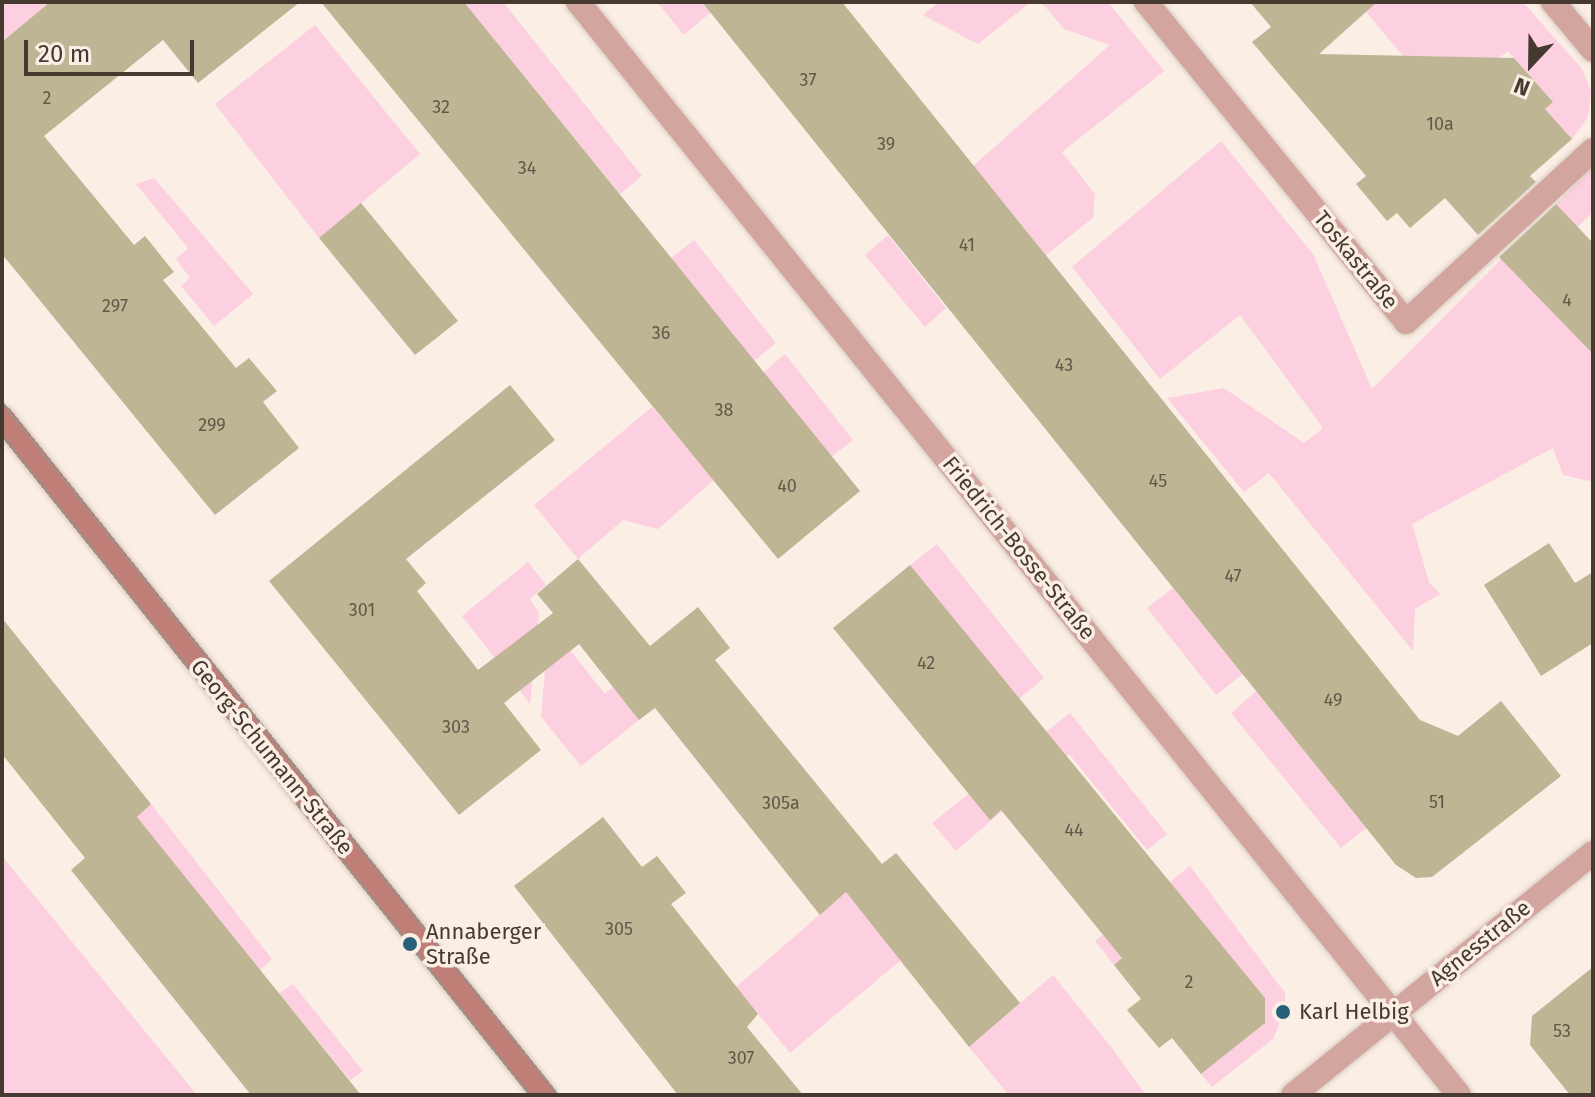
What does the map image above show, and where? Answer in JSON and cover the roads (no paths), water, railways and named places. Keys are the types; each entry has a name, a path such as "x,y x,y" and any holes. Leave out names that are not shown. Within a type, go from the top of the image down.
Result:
{"main road":[{"name":"Georg-Schumann-Straße","path":"2,418 544,1095"}],"street":[{"name":"Friedrich-Bosse-Straße","path":"578,2 1459,1095"},
{"name":"Toskastraße","path":"1146,2 1406,322 1593,150"},
{"path":"1553,2 1593,50"},
{"name":"Agnesstraße","path":"1293,1095 1593,853"}],"tram line":[{"path":"2,402 558,1095"},
{"path":"2,435 530,1095"}],"place":[{"name":"Annaberger Straße","path":"410,944"},
{"name":"Karl Helbig","path":"1283,1012"}]}
